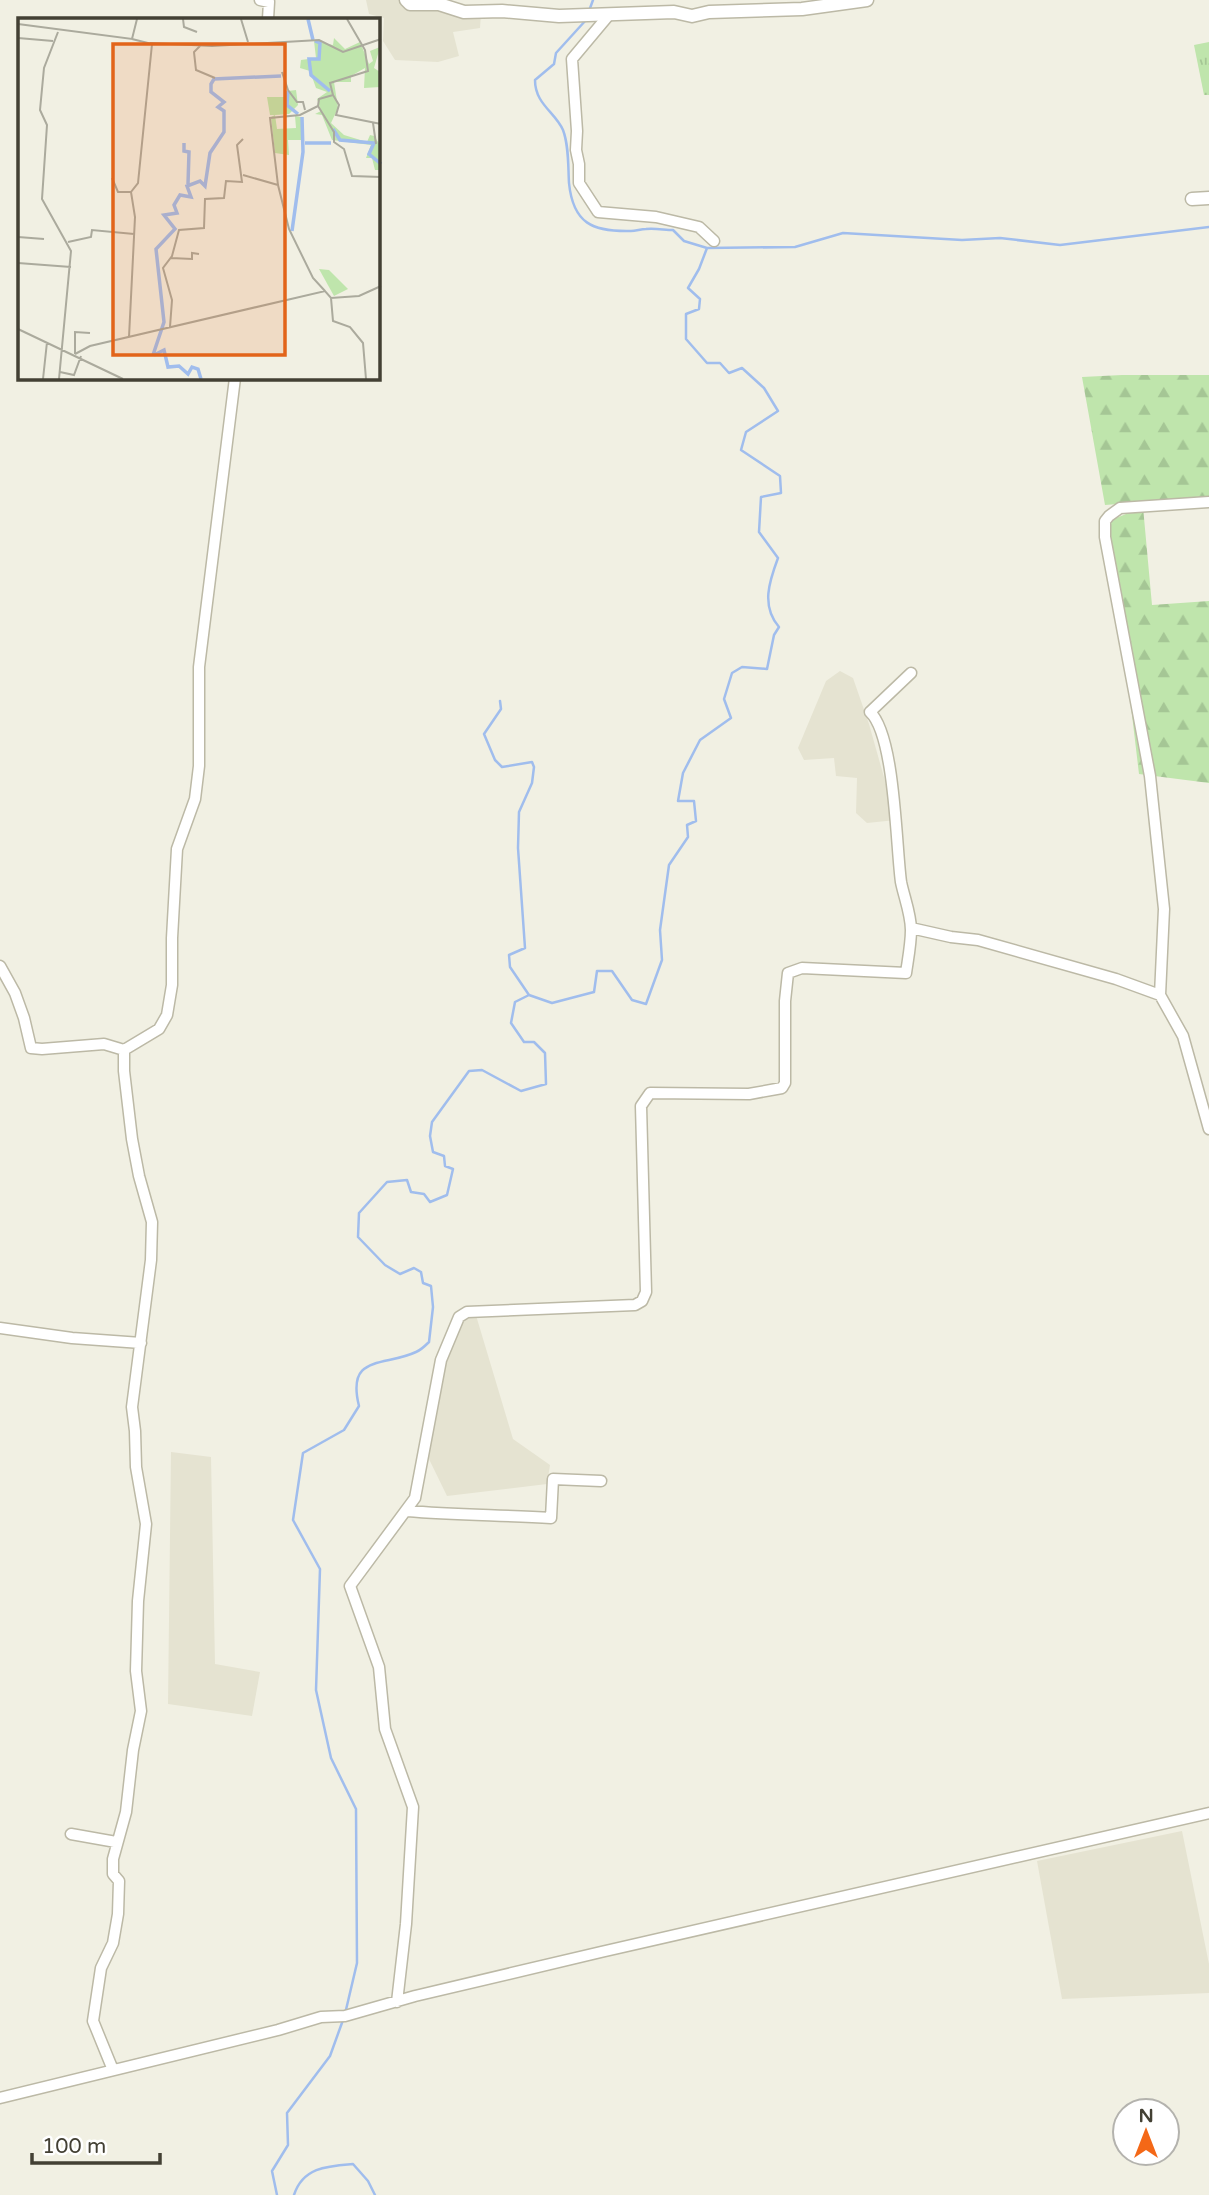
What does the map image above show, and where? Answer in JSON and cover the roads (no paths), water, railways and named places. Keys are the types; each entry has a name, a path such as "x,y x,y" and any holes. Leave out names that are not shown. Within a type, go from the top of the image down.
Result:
{"street":[{"path":"260,0 269,2 268,18"},
{"path":"406,0 410,4 439,5 464,12 502,5 559,16 674,12 692,16 709,12 802,9 867,0"},
{"path":"608,16 572,60 579,183 598,212 656,217 698,227 714,241"},
{"path":"1192,199 1209,198"},
{"path":"0,966 15,993 31,1048 104,1044 124,1050 159,1029 167,1015 172,985 177,849 195,799 199,766 199,667 235,380"},
{"path":"1209,502 1120,509 1105,521 1111,576 1150,776 1164,909 1160,995 1183,1036 1209,1129"},
{"path":"397,2002 406,1924 413,1807 385,1729 379,1667 350,1586 415,1497 441,1360 459,1317 467,1312 635,1305 642,1301 646,1292 646,1271 641,1106 650,1093 749,1094 782,1088 785,1083 785,1001 788,973 802,968 906,973 911,928 901,881 891,775 877,718 870,712 911,673"},
{"path":"911,928 978,940 1115,979 1160,995"},
{"path":"113,2070 93,2021 101,1968 113,1943 118,1914 119,1881 113,1874 141,1711 136,1671 138,1601 146,1524 136,1466 132,1407 151,1260 152,1222 132,1139 124,1050"},
{"path":"0,1328 72,1338 141,1343"},
{"path":"407,1511 551,1518 553,1479 601,1481"},
{"path":"0,2098 321,2017 345,2017 601,1952 1209,1814"},
{"path":"71,1834 117,1842"}],"waterway":[{"path":"589,11 593,0"},
{"path":"586,20 556,53 554,64 535,80 538,95 560,124 565,136 569,183 575,208 580,216 595,227 617,231 673,230 684,241 707,248"},
{"path":"345,2014 357,1963 356,1809 331,1758 316,1690 320,1569 293,1520 303,1453 344,1430 359,1406 356,1389 363,1370 371,1365 416,1352 429,1342 433,1307 431,1286 423,1283 421,1272 414,1268 400,1274 385,1265 358,1237 359,1213 387,1182 407,1180 411,1192 424,1194 430,1202 447,1195 453,1169 445,1166 444,1156 433,1152 430,1136 432,1122 469,1071 482,1070 521,1091 546,1084 545,1053 534,1042 524,1042 511,1023 515,1002 529,995 552,1003 594,992 597,971 612,971 632,1000 646,1004 662,960 660,930 669,865 688,837 687,825 696,821 694,801 678,801 683,773 700,740 731,718 724,699 732,673 742,667 767,669 774,635 779,627 773,619 768,602 778,558 759,532 761,497 781,493 780,476 741,450 746,432 778,411 764,388 742,368 729,373 720,363 707,363 686,339 686,314 699,309 700,299 688,288 707,248 795,247 843,233 962,240 1000,238 1060,245 1209,227"},
{"path":"500,701 501,709 484,734 495,760 502,767 532,762 534,767 532,783 519,812 518,848 525,948 509,955 510,967 529,995"},
{"path":"277,2195 272,2171 288,2145 287,2113 330,2056 343,2020"},
{"path":"294,2195 310,2173 326,2167 353,2164 368,2181 375,2195"}]}
